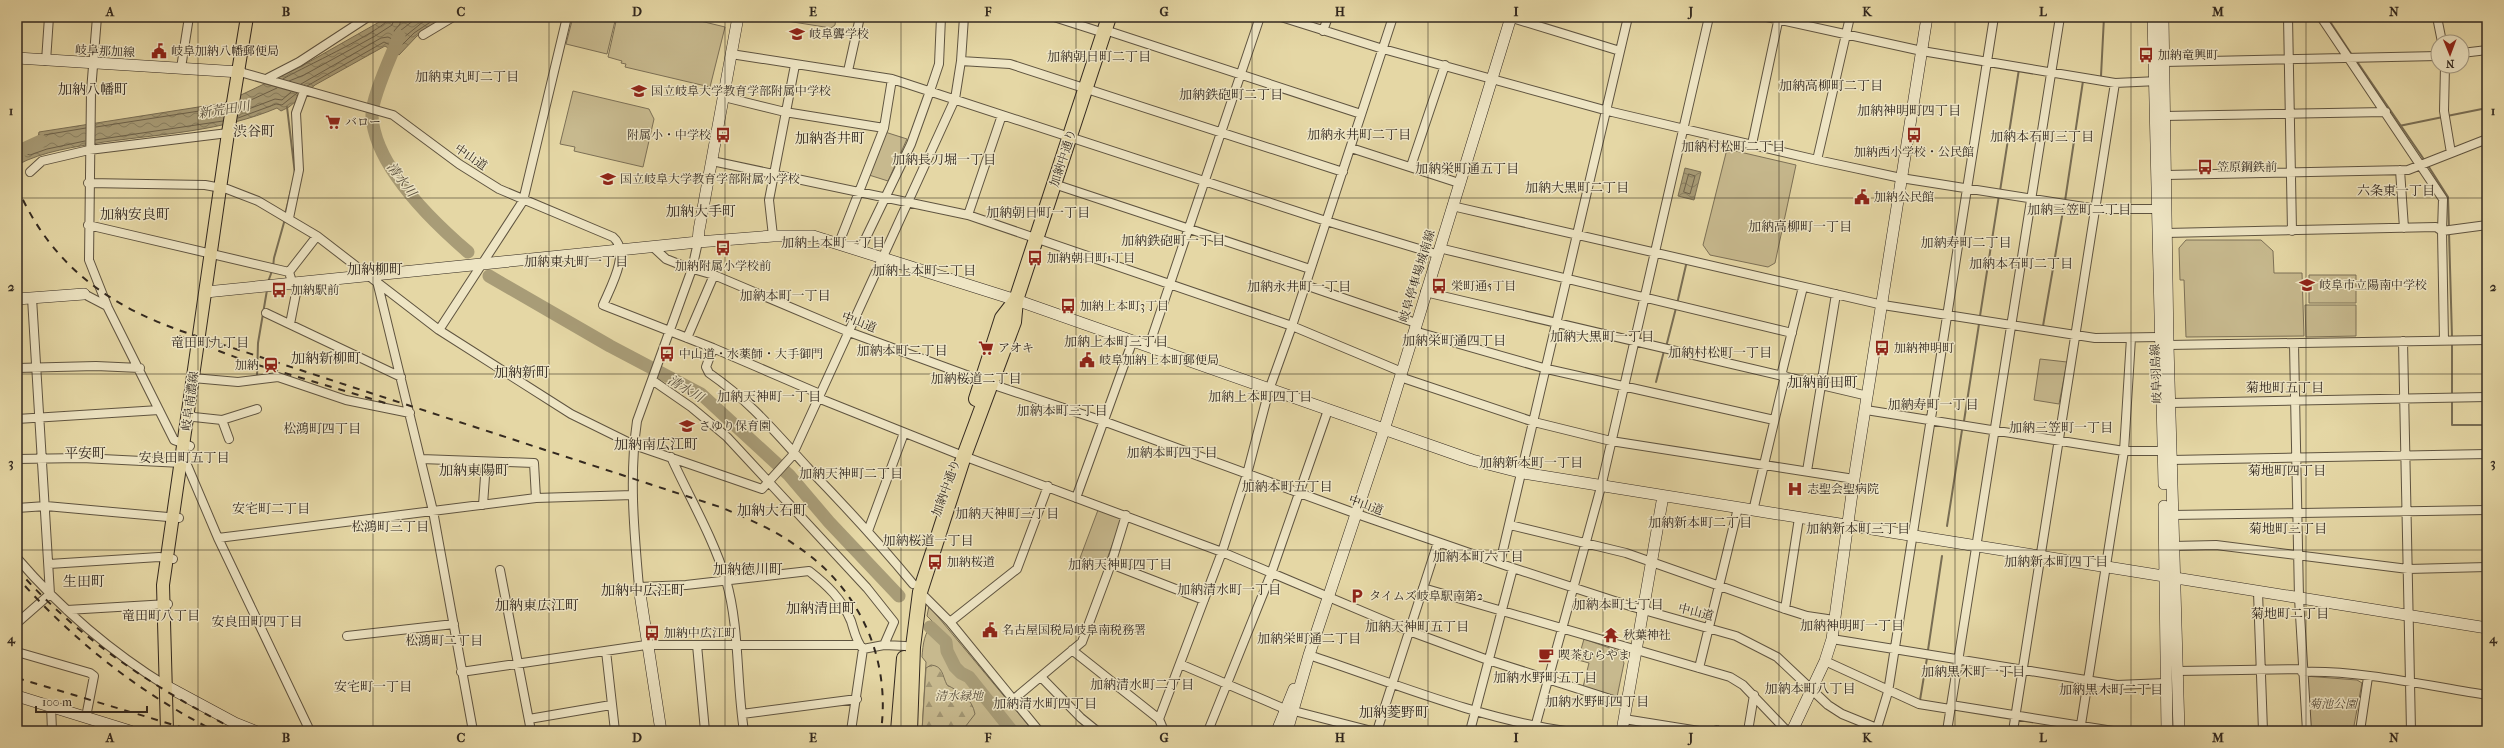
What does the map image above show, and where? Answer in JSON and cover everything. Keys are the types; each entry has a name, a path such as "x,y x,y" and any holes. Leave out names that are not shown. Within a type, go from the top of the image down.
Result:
{"highway":[{"name":"加納中通り","path":"898,731 905,646 916,588 986,382 1002,318 1016,300 1106,27"},
{"name":"加納中通り","path":"910,731 916,588"}],"main road":[{"name":"岐阜南濃線","path":"167,731 168,686 165,604 170,558 231,129 238,91 247,17"},
{"name":"岐阜南濃線","path":"187,445 194,417 196,379"},
{"name":"岐阜南濃線","path":"168,686 173,731"}],"street":[{"path":"46,61 49,17"},
{"path":"97,17 92,64 89,149 89,260 107,306 140,368 174,440 187,445"},
{"path":"181,68 189,17"},
{"path":"268,78 299,62 368,17"},
{"path":"423,35 453,17"},
{"path":"439,330 523,201 567,17"},
{"path":"661,731 646,645 639,587 633,495 634,445 637,421 658,359 692,269 738,17"},
{"path":"848,71 860,17"},
{"path":"860,250 911,144 930,91 939,64 941,17"},
{"path":"88,183 223,188 258,201 286,216 317,236 439,330 571,414 634,445 762,489 786,463 794,451 909,203 955,99 961,61 964,17"},
{"path":"1054,17 1106,27 1241,75 1361,114"},
{"path":"1150,346 1260,17"},
{"path":"1281,17 1383,49 1608,111 1817,160 1901,178 2096,209 2157,209"},
{"path":"1324,31 1328,17"},
{"path":"1159,719 1222,552 1247,474 1269,390 1292,326 1393,17"},
{"path":"1510,17 1620,51"},
{"name":"岐阜停車場城南線","path":"1277,731 1289,710 1357,514 1510,17"},
{"path":"1500,563 1523,473 1608,111 1628,17"},
{"path":"1535,729 1601,487 1682,128 1709,17"},
{"path":"1767,17 1779,18 1846,35 1922,51 2115,83 2159,82"},
{"path":"1817,160 1850,17"},
{"path":"1792,731 1811,691 1832,639 1854,479 1883,305 1901,178 1927,17"},
{"path":"1880,729 1895,649 1994,17"},
{"path":"1947,731 2060,17"},
{"name":"岐阜羽島線","path":"2153,17 2159,82 2164,116 2171,515 2173,546 2169,577 2165,683 2166,731"},
{"name":"岐阜羽島線","path":"2163,17 2164,62 2159,82 2157,209 2159,337 2169,577 2177,671 2179,731"},
{"path":"2288,17 2292,230"},
{"path":"2321,17 2443,199 2442,231 2444,340"},
{"path":"2437,17 2440,34"},
{"path":"1752,144 1779,18"},
{"path":"2470,52 2487,50"},
{"path":"731,54 796,65 892,78 1326,221 1438,251 1568,279 1792,332"},
{"path":"2164,62 2430,56"},
{"name":"岐阜那加線","path":"17,58 92,64 240,72"},
{"path":"961,61 1010,64 1343,172"},
{"path":"773,236 769,200 785,112 796,65"},
{"path":"1411,166 1445,65"},
{"name":"中山道","path":"240,72 268,78 304,92 378,110 405,122 459,164 499,189 523,201 613,237 620,250"},
{"path":"2445,74 2444,111 2452,153"},
{"path":"839,243 884,128 892,78"},
{"path":"2013,731 2115,83"},
{"path":"286,216 299,170 296,113 304,92"},
{"path":"724,97 785,112 884,128"},
{"path":"2164,116 2290,115 2386,112"},
{"path":"968,215 1002,115"},
{"path":"30,172 42,161 89,149 231,129"},
{"path":"2166,175 2400,170 2420,165 2487,139"},
{"path":"1351,148 1411,166 1459,183"},
{"path":"712,161 968,215 1292,326 1401,374 1534,422 1611,441 1854,479"},
{"path":"2400,170 2404,228"},
{"path":"1054,184 1310,269"},
{"path":"1452,206 1883,305 2076,336 2131,338 2159,337"},
{"path":"88,225 273,269 291,277 297,288 290,324"},
{"path":"2166,233 2436,227 2442,231 2487,225"},
{"path":"291,277 317,236"},
{"path":"209,292 268,286 291,277 373,278 482,264 698,242 773,236 813,236 884,257 1016,300 1472,460 1523,473 1601,487 2106,566 2258,592 2487,628"},
{"name":"中山道","path":"653,247 666,259 714,276 849,332 986,382 1103,421 1357,514 1513,568 1644,610 1736,636 1768,651 1811,691 1842,714 1880,729"},
{"path":"620,250 620,260 603,305 713,348 904,433 961,456 1048,486 1076,498 1126,515 1222,552 1409,631 1488,660 1626,704"},
{"path":"687,338 714,276"},
{"path":"373,278 401,377 433,511 454,624 461,672 473,731"},
{"path":"1305,285 1415,327 1547,369 1624,385 1774,420"},
{"path":"1752,511 1764,464 1803,287"},
{"path":"1425,292 1868,396"},
{"path":"17,299 84,294 107,306"},
{"path":"1807,471 1836,294"},
{"path":"32,298 46,506 50,594"},
{"path":"266,313 401,377"},
{"path":"2081,728 2124,451 2131,338"},
{"path":"1076,498 1133,340"},
{"path":"2168,345 2487,340"},
{"path":"2403,341 2411,731"},
{"path":"2294,344 2299,598 2302,671 2307,731"},
{"path":"713,348 706,367 709,372 749,404 868,531 916,588 950,622 1039,731"},
{"path":"17,368 140,368"},
{"path":"196,379 238,382 278,377 346,400 410,413"},
{"path":"653,377 727,437 768,483 836,554 893,618 894,622 884,646"},
{"path":"2170,403 2487,397"},
{"path":"194,417 222,420 257,409"},
{"path":"17,419 159,410"},
{"path":"1208,731 1271,574 1328,410"},
{"path":"1866,410 2124,451 2163,451"},
{"path":"222,420 229,439"},
{"path":"868,531 904,433"},
{"path":"2171,460 2487,454"},
{"path":"17,459 42,457 184,464 310,731"},
{"path":"671,457 726,580 737,645 744,731"},
{"path":"421,459 534,463 536,498"},
{"path":"483,505 486,462"},
{"path":"950,622 1017,569 1048,486"},
{"path":"218,538 536,498 633,495"},
{"path":"1622,731 1653,562 1663,496"},
{"path":"17,508 46,506 176,518"},
{"path":"1699,668 1738,508"},
{"path":"2171,515 2487,510"},
{"path":"1014,699 1082,642 1111,564 1126,515"},
{"path":"1785,608 1800,518"},
{"path":"1510,525 1653,562 1807,616 1834,620"},
{"path":"1377,731 1438,542"},
{"path":"2173,546 2216,545 2408,569 2487,567"},
{"path":"17,558 50,594 99,639 168,686 235,723 255,731"},
{"path":"49,564 170,558"},
{"path":"1111,564 1204,600"},
{"path":"1470,731 1513,568"},
{"path":"500,570 531,731"},
{"path":"639,587 686,585 809,571 837,596 850,620 861,647 857,699 851,731"},
{"path":"1423,588 1699,668 1737,681 1754,695 1787,731"},
{"path":"2258,592 2263,731"},
{"path":"17,623 50,594"},
{"path":"67,610 165,604"},
{"path":"348,636 454,624"},
{"path":"1832,639 2023,668 2117,685 2165,683"},
{"path":"461,672 646,645 905,646"},
{"path":"697,645 705,731"},
{"path":"1072,650 1159,719 1164,731"},
{"path":"606,651 615,731"},
{"path":"17,652 90,672 94,676 86,716"},
{"path":"1309,655 1475,711 1535,729 1565,731"},
{"path":"1824,661 1888,692 1919,704 2016,715 2081,728 2113,731"},
{"path":"1180,664 1289,710 1372,731"},
{"path":"2177,671 2260,670 2318,672 2368,677 2487,695"},
{"path":"1041,677 1081,718 1097,731"},
{"path":"2360,731 2368,677"},
{"path":"1748,731 1754,695"},
{"path":"17,696 86,716 130,731"},
{"path":"742,714 857,699"},
{"path":"529,719 611,705"},
{"path":"51,706 52,731"},
{"name":"岐阜停車場城南線","path":"1287,731 1289,710"},
{"path":"1624,719 1699,731"}],"green space":[{"path":"573,17 616,17 607,54 566,44"},
{"path":"617,17 684,17 725,27 710,87 625,67 626,64 621,63 622,61 608,57"},
{"path":"774,17 836,17 835,25 831,28 774,19"},
{"path":"573,91 649,109 654,119 643,167 574,151 575,147 560,144"},
{"path":"885,132 907,139 888,181 869,175"},
{"path":"1727,149 1796,165 1775,263 1768,267 1710,255 1703,245"},
{"path":"2186,240 2261,240 2273,251 2274,273 2302,273 2304,336 2186,337 2184,280 2180,280 2179,248"},
{"path":"2309,275 2356,275 2356,303 2309,303"},
{"path":"2305,305 2356,305 2356,336 2306,337"},
{"path":"2040,359 2067,362 2059,404 2034,400"},
{"path":"1098,510 1122,519 1104,567 1080,558"},
{"name":"清水緑地","path":"929,606 1033,731 922,731 926,662 922,657 923,647 926,634 934,623 927,616"},
{"path":"1584,639 1618,651 1624,663 1617,697 1583,687 1589,663 1578,660"},
{"path":"931,665 940,669 947,685 965,696 973,708 975,714 962,731 922,731 926,668"},
{"name":"菊池公園","path":"2305,676 2357,680 2362,683 2353,731 2310,731"}],"water":[{"path":"388,17 445,17 417,36 399,55 385,46 315,85 289,107 281,111 277,108 235,122 192,131 104,142 71,148 37,156 17,165 21,152 38,138 39,132 224,103 300,67"},
{"path":"1685,168 1701,172 1694,200 1678,196"}],"waterway":[{"path":"2101,76 2104,17"},
{"path":"2327,17 2352,55"},
{"name":"清水川","path":"399,36 382,76 375,99 372,116 376,135 383,154 394,173 408,192 438,225 468,252"},
{"path":"2356,60 2425,161"},
{"path":"2000,191 2019,69"},
{"path":"2065,201 2083,81"},
{"path":"287,107 295,174"},
{"path":"2447,116 2487,108"},
{"path":"2399,126 2443,117"},
{"name":"新荒田川","path":"17,152 41,141"},
{"path":"2427,164 2448,197 2449,228"},
{"path":"285,215 291,190"},
{"path":"1980,316 1999,195"},
{"path":"2043,326 2064,205"},
{"path":"273,267 274,258 285,219"},
{"path":"2449,232 2452,337"},
{"path":"1677,304 1686,265"},
{"path":"268,282 272,271"},
{"name":"清水川","path":"489,276 610,346 701,394 789,475 829,522 899,596"},
{"path":"257,377 258,343 267,290"},
{"path":"1666,347 1676,308"},
{"path":"1964,421 1979,324"},
{"path":"2452,344 2452,395"},
{"path":"1656,382 1664,351"},
{"path":"2452,400 2452,425 2487,425"},
{"path":"1947,526 1962,430"},
{"path":"1928,650 1942,556"},
{"name":"清水川","path":"930,627 946,642 947,651 955,667 961,673 969,677 1012,731"},
{"path":"1920,700 1927,658"}],"railway":[{"path":"17,187 31,215 48,240 66,262 109,297 134,311 190,334 723,508 780,535 819,564 838,583 854,604 866,627 875,652 881,677 883,704 881,731"},
{"path":"179,336 251,363 392,405"},
{"path":"17,569 66,618 92,640 148,680 177,698 238,731"},
{"path":"25,586 67,628 113,667 137,685 188,717 215,731"},
{"path":"17,678 194,731"}],"place":[{"name":"岐阜聾学校","path":"797,34"},
{"name":"岐阜加納八幡郵便局","path":"159,51"},
{"name":"加納竜興町","path":"2146,55"},
{"name":"国立岐阜大学教育学部附属中学校","path":"639,91"},
{"name":"バロー","path":"333,122"},
{"name":"附属小・中学校","path":"723,135"},
{"name":"加納西小学校・公民館","path":"1914,135"},
{"name":"笠原鋼鉄前","path":"2205,167"},
{"name":"国立岐阜大学教育学部附属小学校","path":"608,179"},
{"name":"加納公民館","path":"1862,197"},
{"name":"加納附属小学校前","path":"723,248"},
{"name":"加納朝日町1丁目","path":"1035,258"},
{"name":"岐阜市立陽南中学校","path":"2307,285"},
{"name":"栄町通5丁目","path":"1439,286"},
{"name":"加納駅前","path":"279,290"},
{"name":"加納上本町3丁目","path":"1068,306"},
{"name":"アオキ","path":"986,348"},
{"name":"加納神明町","path":"1882,348"},
{"name":"中山道・水薬師・大手御門","path":"667,354"},
{"name":"岐阜加納上本町郵便局","path":"1087,360"},
{"name":"加納","path":"271,365"},
{"name":"さゆり保育園","path":"687,426"},
{"name":"志聖会聖病院","path":"1795,489"},
{"name":"加納桜道","path":"935,562"},
{"name":"タイムズ岐阜駅南第2","path":"1357,596"},
{"name":"名古屋国税局岐阜南税務署","path":"990,630"},
{"name":"加納中広江町","path":"652,633"},
{"name":"秋葉神社","path":"1611,635"},
{"name":"喫茶むらやま","path":"1546,655"}],"district":[{"name":"加納朝日町二丁目","path":"1099,56"},
{"name":"加納東丸町二丁目","path":"467,76"},
{"name":"加納高柳町二丁目","path":"1831,85"},
{"name":"加納八幡町","path":"93,89"},
{"name":"加納鉄砲町二丁目","path":"1231,94"},
{"name":"加納神明町四丁目","path":"1909,110"},
{"name":"渋谷町","path":"254,131"},
{"name":"加納永井町二丁目","path":"1359,134"},
{"name":"加納本石町三丁目","path":"2042,136"},
{"name":"加納沓井町","path":"830,138"},
{"name":"加納村松町二丁目","path":"1733,146"},
{"name":"加納長刀堀一丁目","path":"944,159"},
{"name":"加納栄町通五丁目","path":"1467,168"},
{"name":"加納大黒町二丁目","path":"1577,187"},
{"name":"六条東一丁目","path":"2396,190"},
{"name":"加納三笠町二丁目","path":"2079,209"},
{"name":"加納大手町","path":"701,211"},
{"name":"加納朝日町一丁目","path":"1038,212"},
{"name":"加納安良町","path":"135,214"},
{"name":"加納高柳町一丁目","path":"1800,226"},
{"name":"加納鉄砲町一丁目","path":"1173,240"},
{"name":"加納上本町一丁目","path":"833,242"},
{"name":"加納寿町二丁目","path":"1966,242"},
{"name":"加納東丸町一丁目","path":"576,261"},
{"name":"加納本石町二丁目","path":"2021,263"},
{"name":"加納柳町","path":"375,269"},
{"name":"加納上本町二丁目","path":"924,270"},
{"name":"加納永井町一丁目","path":"1299,286"},
{"name":"加納本町一丁目","path":"785,295"},
{"name":"加納大黒町一丁目","path":"1602,336"},
{"name":"加納栄町通四丁目","path":"1454,340"},
{"name":"加納上本町三丁目","path":"1116,341"},
{"name":"竜田町九丁目","path":"210,342"},
{"name":"加納本町二丁目","path":"902,350"},
{"name":"加納村松町一丁目","path":"1720,352"},
{"name":"加納新柳町","path":"326,358"},
{"name":"加納新町","path":"522,372"},
{"name":"加納桜道二丁目","path":"976,378"},
{"name":"加納前田町","path":"1823,382"},
{"name":"菊地町五丁目","path":"2285,387"},
{"name":"加納天神町一丁目","path":"769,396"},
{"name":"加納上本町四丁目","path":"1260,396"},
{"name":"加納寿町一丁目","path":"1933,404"},
{"name":"加納本町三丁目","path":"1062,410"},
{"name":"加納三笠町一丁目","path":"2061,427"},
{"name":"松鴻町四丁目","path":"322,428"},
{"name":"加納南広江町","path":"656,444"},
{"name":"加納本町四丁目","path":"1172,452"},
{"name":"平安町","path":"85,453"},
{"name":"安良田町五丁目","path":"184,457"},
{"name":"加納新本町一丁目","path":"1531,462"},
{"name":"加納東陽町","path":"474,470"},
{"name":"菊地町四丁目","path":"2287,470"},
{"name":"加納天神町二丁目","path":"851,473"},
{"name":"加納本町五丁目","path":"1287,486"},
{"name":"安宅町二丁目","path":"271,508"},
{"name":"加納大石町","path":"772,510"},
{"name":"加納天神町三丁目","path":"1007,513"},
{"name":"加納新本町二丁目","path":"1700,522"},
{"name":"松鴻町三丁目","path":"390,526"},
{"name":"加納新本町三丁目","path":"1858,528"},
{"name":"菊地町三丁目","path":"2288,528"},
{"name":"加納桜道一丁目","path":"928,540"},
{"name":"加納本町六丁目","path":"1478,556"},
{"name":"加納新本町四丁目","path":"2056,561"},
{"name":"加納天神町四丁目","path":"1120,564"},
{"name":"加納徳川町","path":"748,569"},
{"name":"生田町","path":"84,581"},
{"name":"加納清水町一丁目","path":"1229,589"},
{"name":"加納中広江町","path":"643,590"},
{"name":"加納本町七丁目","path":"1618,604"},
{"name":"加納東広江町","path":"537,605"},
{"name":"加納清田町","path":"821,608"},
{"name":"菊地町二丁目","path":"2290,613"},
{"name":"竜田町八丁目","path":"161,615"},
{"name":"安良田町四丁目","path":"257,621"},
{"name":"加納神明町一丁目","path":"1852,625"},
{"name":"加納天神町五丁目","path":"1417,626"},
{"name":"加納栄町通二丁目","path":"1309,638"},
{"name":"松鴻町二丁目","path":"444,640"},
{"name":"加納黒木町一丁目","path":"1973,671"},
{"name":"加納水野町五丁目","path":"1545,677"},
{"name":"加納清水町二丁目","path":"1142,684"},
{"name":"安宅町一丁目","path":"373,686"},
{"name":"加納本町八丁目","path":"1810,688"},
{"name":"加納黒木町二丁目","path":"2111,689"},
{"name":"加納水野町四丁目","path":"1597,701"},
{"name":"加納清水町四丁目","path":"1045,703"},
{"name":"加納菱野町","path":"1394,712"}]}
